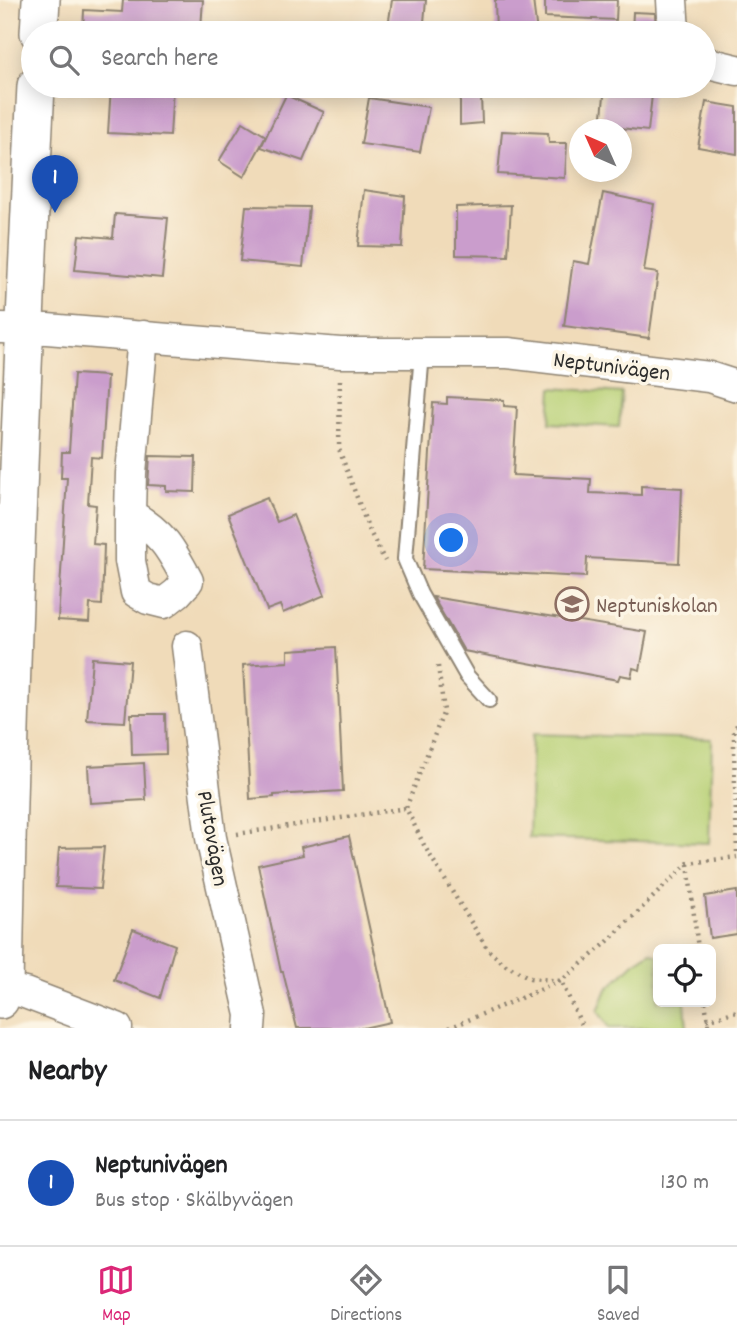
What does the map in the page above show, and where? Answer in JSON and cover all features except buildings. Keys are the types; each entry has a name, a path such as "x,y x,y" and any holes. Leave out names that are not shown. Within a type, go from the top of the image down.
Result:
{"street":[{"path":"40,21 41,0"},
{"path":"672,0 673,21"},
{"path":"716,65 737,70"},
{"path":"35,98 12,328 2,994 25,993 117,1028"},
{"name":"Neptunivägen","path":"12,328 340,353 508,353 709,377 737,386"},
{"path":"130,514 131,473 144,336"},
{"name":"Plutovägen","path":"187,646 211,838 251,1014 250,1028"}],"lane":[{"path":"422,353 404,559 420,594 467,676 489,701"}],"path":[{"path":"340,353 339,449 369,530 388,567"},
{"path":"438,666 444,711 406,808 425,848 488,950 506,965 530,978 561,981"},
{"path":"449,1028 561,981 604,945 688,863 737,855 734,729 737,725"},
{"path":"211,838 406,808"},
{"path":"688,863 697,944"},
{"path":"561,981 583,1028"},
{"path":"706,1007 709,1028"},
{"path":"707,1020 737,1012"}],"green space":[{"path":"552,388 622,393 619,427 550,423"},
{"path":"532,734 712,739 709,843 529,838"},
{"path":"653,953 653,1007 685,1007 687,1028 609,1028 598,1011 607,989 634,963"}],"place":[{"name":"Neptunivägen","path":"55,213"},
{"name":"Neptuniskolan","path":"572,604"}]}
